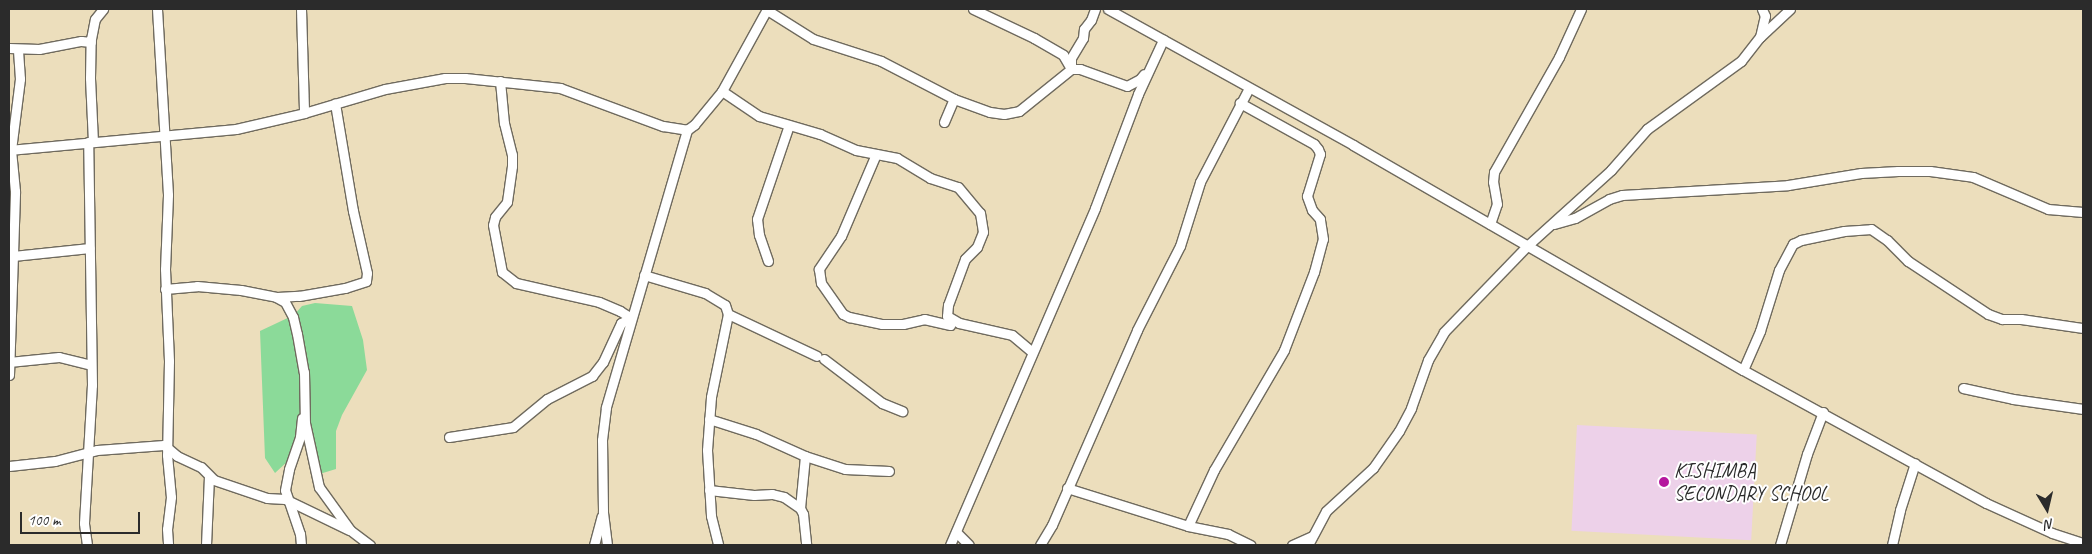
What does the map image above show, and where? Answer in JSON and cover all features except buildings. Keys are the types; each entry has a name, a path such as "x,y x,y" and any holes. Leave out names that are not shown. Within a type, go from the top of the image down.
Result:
{"street":[{"path":"87,545 84,523 90,451 91,42 95,19 103,9"},
{"path":"157,9 168,195 165,289 169,361 167,447 171,497 167,529 168,545"},
{"path":"302,9 304,113"},
{"path":"973,9 1042,42 1063,55 1071,69"},
{"path":"1071,69 1071,58 1083,38 1085,25 1091,20 1095,9"},
{"path":"1108,9 1353,145 1743,370 1986,503 2047,531 2083,543"},
{"path":"1127,19 1129,9"},
{"path":"1490,224 1497,204 1493,182 1494,172 1559,57 1581,9"},
{"path":"1760,37 1765,16 1762,9"},
{"path":"1308,545 1326,511 1373,468 1399,431 1411,408 1432,353 1444,332 1527,246 1611,170 1647,128 1741,61 1760,37 1790,9"},
{"path":"607,545 603,511 603,424 631,318 687,130 694,125 722,92 766,10 813,39 881,61 954,99 990,112 1004,114 1019,111 1071,69 1080,69 1127,86 1140,79 1152,61"},
{"path":"950,545 1095,208 1138,94 1163,40"},
{"path":"9,375 16,191 10,150 20,79 13,49 91,42"},
{"path":"10,150 164,134 207,133 236,129 304,113 385,89 445,78 500,81 560,88 664,126 687,130"},
{"path":"500,81 504,123 512,154 506,204 494,221 502,272 516,283 599,302 631,318"},
{"path":"1040,545 1052,525 1119,376 1137,330 1180,246 1200,182 1249,88"},
{"path":"722,92 759,116 820,134 856,150 892,156 906,162 930,178 951,184 965,193 980,214 983,232 977,247 965,258 948,305 948,316 959,323 1012,335 1032,352"},
{"path":"944,122 954,99"},
{"path":"1188,526 1214,470 1284,350 1314,272 1323,238 1320,219 1312,210 1307,196 1320,154 1318,148 1240,103"},
{"path":"165,289 197,286 241,290 276,296 299,296 345,288 366,281 367,273 353,211 335,104"},
{"path":"768,261 759,236 756,219 789,125"},
{"path":"876,154 841,236 819,269 821,283 843,314 849,317 888,325 924,320 950,325"},
{"path":"1552,224 1575,218 1609,199 1622,195 1788,185 1861,173 1898,171 1930,171 1973,177 2048,209 2083,212"},
{"path":"1743,370 1760,331 1779,270 1793,244 1801,240 1844,231 1872,229 1887,240 1908,261 1988,314 2002,319 2021,319 2083,328"},
{"path":"13,256 90,248"},
{"path":"644,275 705,293 725,305 728,314 711,397 707,450 711,516 718,545"},
{"path":"276,296 285,302 290,310 297,334 304,372 304,415 319,486 350,530"},
{"path":"728,314 820,358 882,402 902,411"},
{"path":"449,436 513,427 547,399 592,376 603,362 621,323 631,318"},
{"path":"9,362 59,358 91,365"},
{"path":"1963,388 2013,399 2083,409"},
{"path":"1780,545 1806,454 1822,412"},
{"path":"301,545 300,534 285,490 286,480 300,437 304,415"},
{"path":"709,419 756,434 804,456 846,469 889,471"},
{"path":"9,466 55,461 90,451 161,445 167,447 177,456 200,467 209,476 267,498 289,501 350,530 370,545"},
{"path":"804,456 800,508 804,518 806,545"},
{"path":"1892,545 1915,463"},
{"path":"206,545 209,476"},
{"path":"1067,488 1188,526 1228,534 1251,545"},
{"path":"709,490 754,495 772,494 784,497 800,508"},
{"path":"594,545 603,511"},
{"path":"2047,531 2060,545"},
{"path":"956,532 969,545"},
{"path":"1292,545 1312,536"}],"shaded area":[{"name":"KISHIMBA SECONDARY SCHOOL","path":"1577,425 1757,434 1751,540 1571,531"}],"green space":[{"path":"315,303 352,306 363,340 367,370 342,415 336,431 336,469 313,476 302,419 288,461 275,473 265,458 260,331 294,315 302,306"}],"place":[{"name":"KISHIMBA SECONDARY SCHOOL","path":"1664,482"}]}
